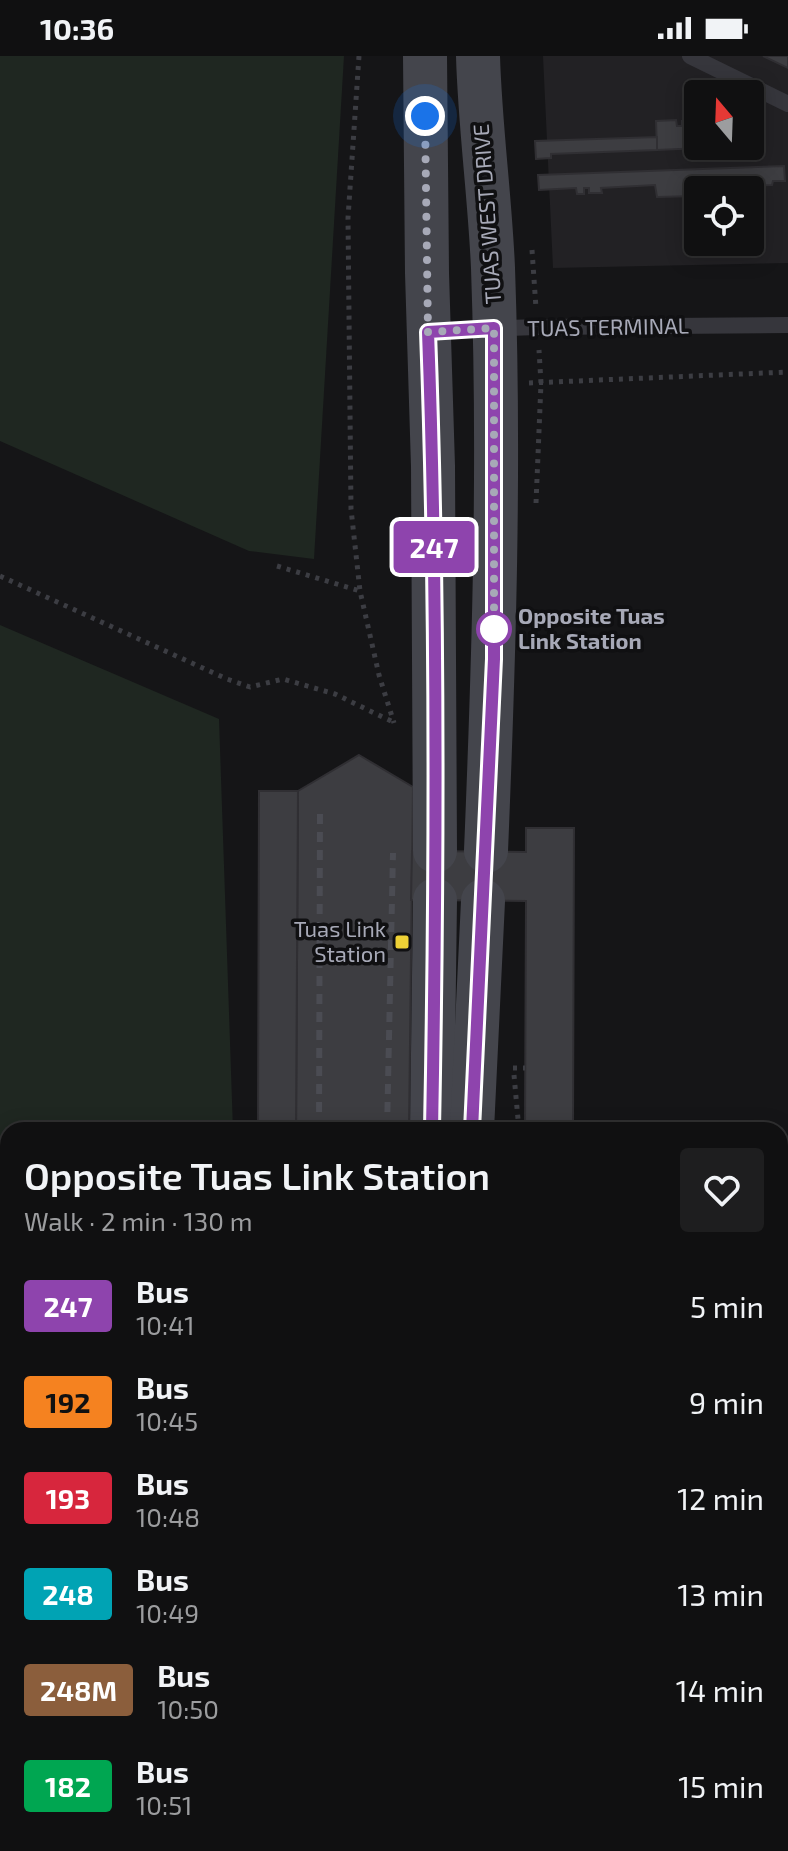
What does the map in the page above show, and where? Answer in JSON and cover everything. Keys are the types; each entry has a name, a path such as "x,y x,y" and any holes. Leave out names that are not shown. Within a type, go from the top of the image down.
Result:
{"main road":[{"path":"428,68 435,851"},
{"name":"TUAS WEST DRIVE","path":"484,68 495,385 494,659 486,851"},
{"path":"432,1122 435,900"},
{"path":"472,1122 483,901"}],"lane":[{"path":"690,56 788,104"},
{"name":"TUAS TERMINAL","path":"428,332 494,328 785,325"}],"path":[{"path":"0,576 227,679 250,687 283,679 335,694 394,723 379,675 360,591 351,509 348,218 359,56"},
{"path":"495,385 788,372"},
{"path":"277,566 360,591"},
{"path":"513,1068 525,1068"}],"shaded area":[{"path":"0,56 344,56 314,559 249,551 0,441"},
{"path":"543,56 788,56 788,263 553,268"},
{"path":"0,625 219,719 233,1122 0,1122"}],"building":[{"path":"763,56 788,56 788,68"},
{"path":"676,120 677,126 682,126 684,121 684,149 657,150 656,121"},
{"path":"657,137 657,150 551,154 551,158 536,159 535,141"},
{"path":"784,166 785,181 773,181 772,185 764,185 764,176 684,176 684,196 657,197 655,185 601,188 602,193 589,193 589,188 584,188 584,194 577,194 576,188 539,190 538,175"},
{"path":"359,755 413,787 409,1122 296,1122 298,791"},
{"path":"259,791 298,791 296,1122 258,1122"},
{"path":"526,828 574,828 573,1122 525,1122 526,901 411,900 412,851 526,852"}],"railway":[{"path":"319,1122 320,811"},
{"path":"387,1122 393,853"}],"bus line":[{"name":"247","path":"432,1122 435,696 433,466 428,332 494,328 494,659 472,1122"}],"place":[{"name":"Opposite Tuas Link Station","path":"494,629"},
{"name":"Tuas Link Station","path":"402,942"}],"route":[{"path":"425,116 428,332 494,328 494,629"}]}
